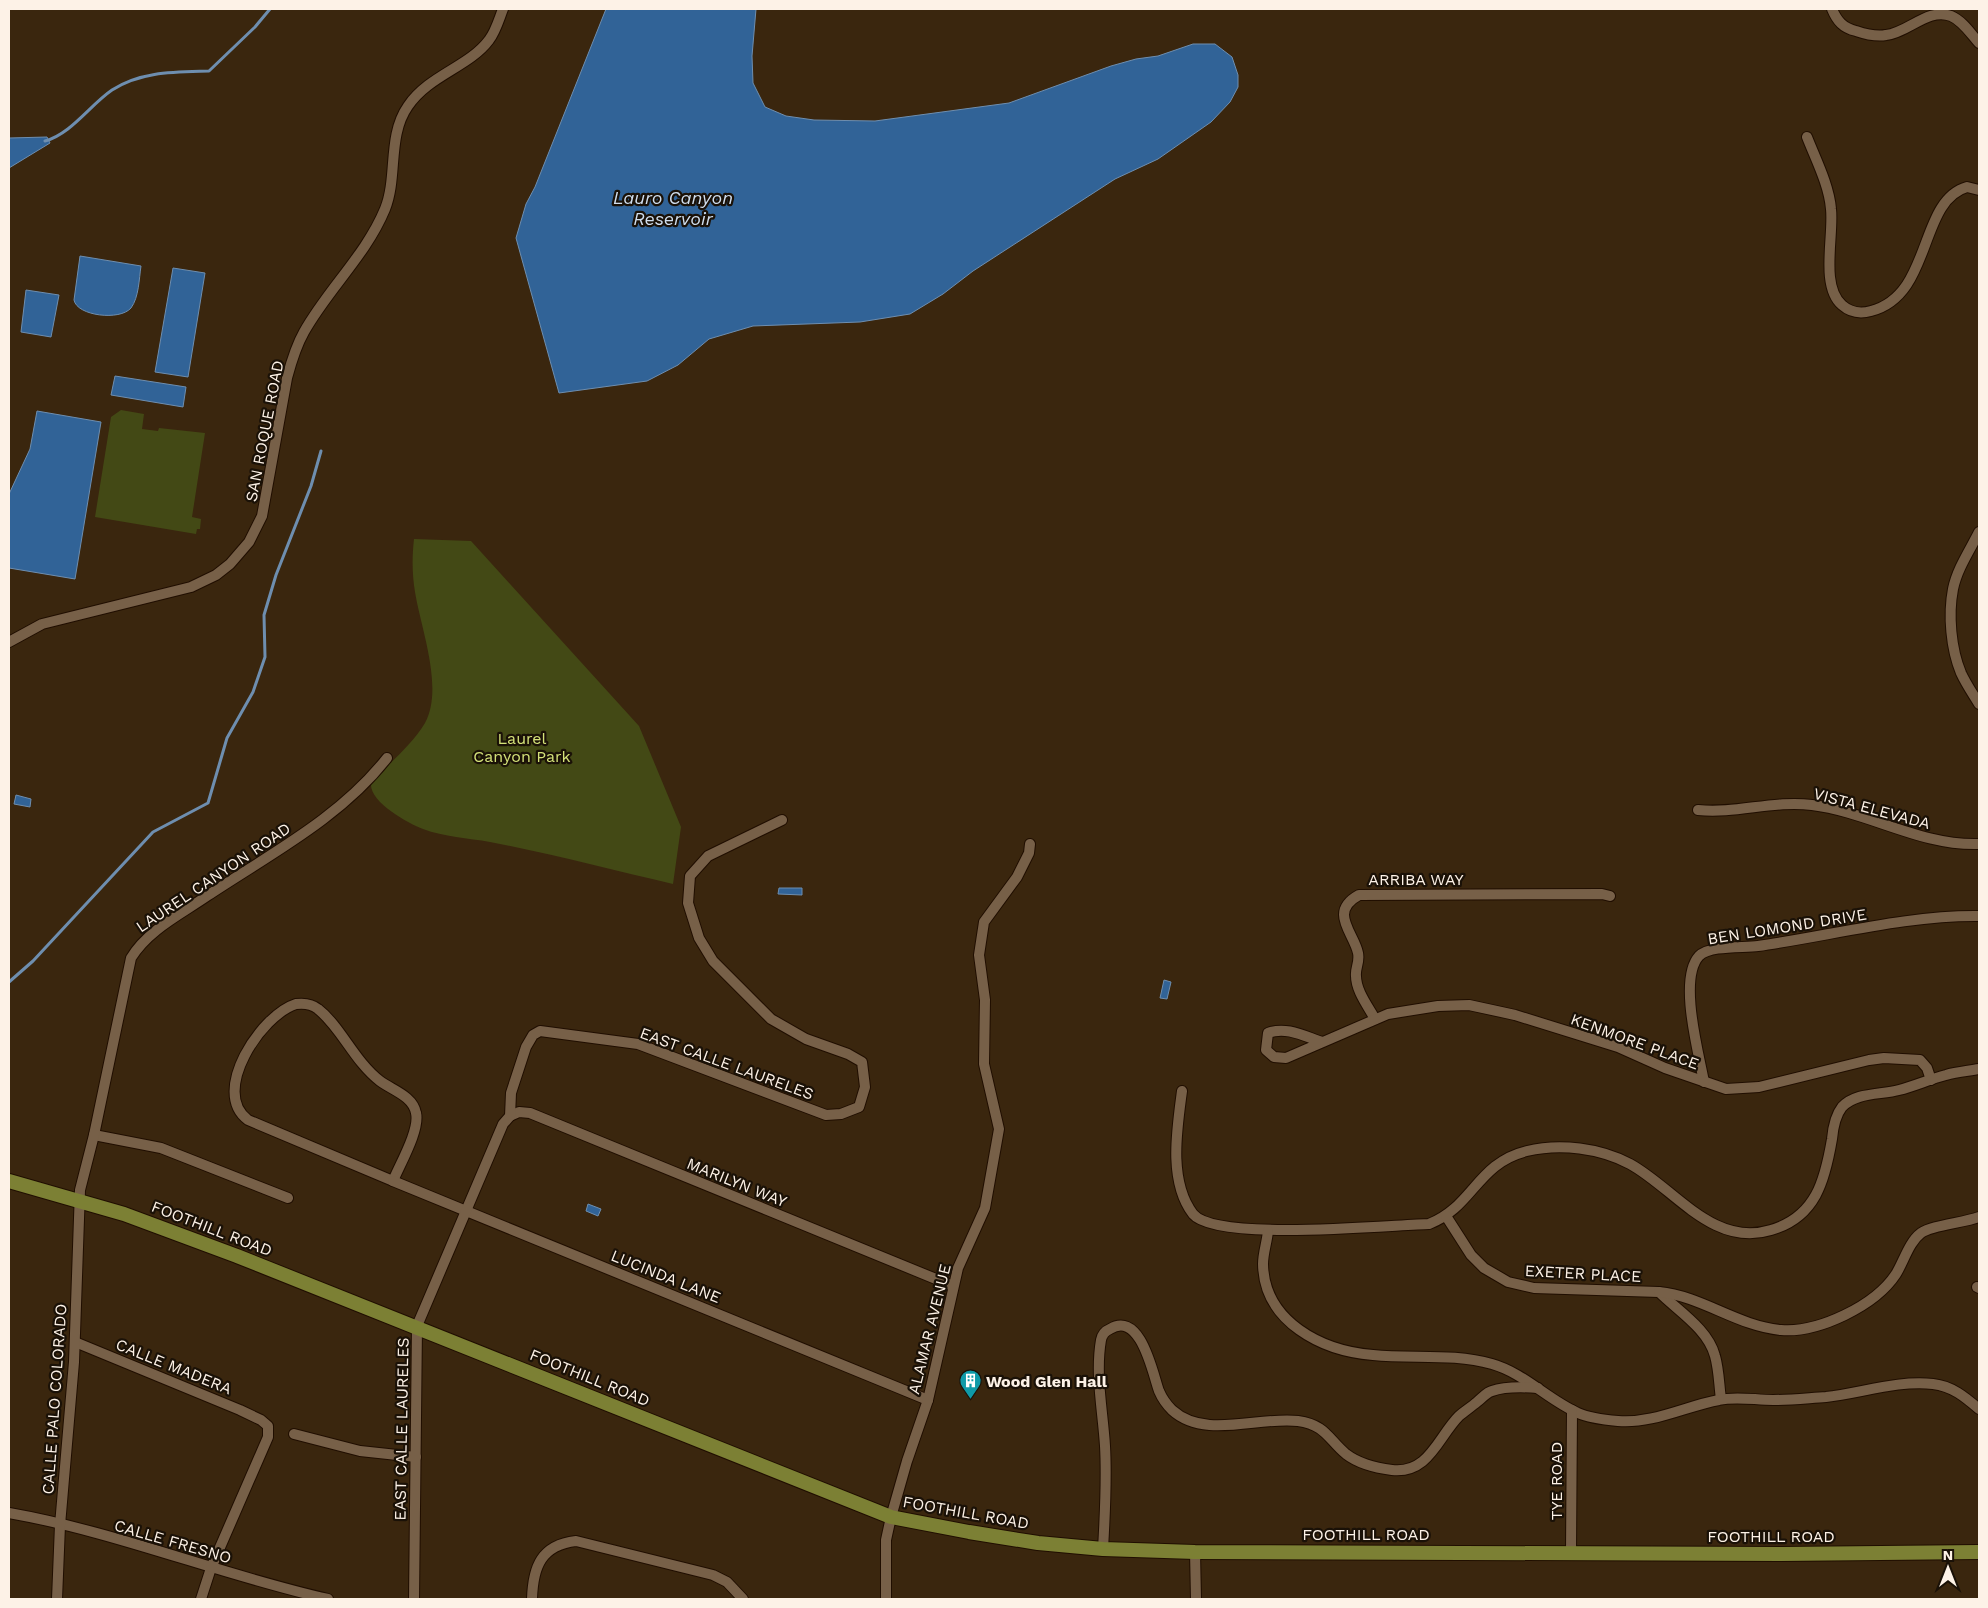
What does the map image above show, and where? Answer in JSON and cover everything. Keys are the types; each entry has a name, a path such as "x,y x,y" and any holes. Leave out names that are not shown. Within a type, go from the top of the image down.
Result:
{"main road":[{"name":"FOOTHILL ROAD","path":"9,1181 80,1200 163,1228 417,1326 891,1517 978,1534 1103,1549 1195,1552 1979,1552"}],"street":[{"name":"SAN ROQUE ROAD","path":"9,642 28,631 56,620 191,587 216,575 239,556 249,542 262,516 292,359 304,333 360,255 386,208 391,191 396,136 403,114 424,87 480,50 496,28 503,9"},
{"path":"1832,9 1840,23 1848,29 1868,35 1887,36 1934,15 1951,16 1960,21 1979,43"},
{"path":"1807,137 1832,210 1830,263 1832,291 1840,304 1851,311 1870,311 1893,300 1908,283 1917,268 1948,198 1967,187 1979,190"},
{"path":"1979,532 1957,576 1951,605 1953,639 1957,660 1962,674 1979,704"},
{"name":"LAUREL CANYON ROAD","path":"80,1200 83,1175 94,1135 128,968 137,948 144,940 173,919 305,833 350,800 367,783 387,758"},
{"name":"VISTA ELEVADA","path":"1698,810 1788,803 1813,805 1942,842 1979,844"},
{"name":"EAST CALLE LAURELES","path":"414,1599 417,1326 503,1124 510,1116 511,1093 526,1047 533,1035 540,1032 638,1044 826,1115 841,1114 859,1107 865,1087 862,1062 848,1054 806,1039 772,1019 713,961 699,938 688,903 690,876 708,856 782,820"},
{"name":"ALAMAR AVENUE","path":"886,1599 886,1540 891,1517 907,1461 928,1400 958,1268 985,1208 1000,1129 984,1064 985,1000 979,955 981,932 984,922 1025,863 1030,844"},
{"name":"ARRIBA WAY","path":"1375,1019 1357,986 1355,975 1358,954 1347,932 1344,919 1349,902 1359,895 1602,894 1610,896"},
{"name":"BEN LOMOND DRIVE","path":"1704,1082 1690,989 1693,970 1698,957 1722,948 1794,941 1932,918 1979,916"},
{"name":"LUCINDA LANE","path":"393,1181 416,1125 416,1114 412,1104 368,1070 319,1009 302,1004 286,1008 262,1029 245,1056 234,1090 234,1102 239,1113 248,1120 393,1181 928,1400"},
{"name":"KENMORE PLACE","path":"1322,1042 1278,1030 1268,1033 1266,1050 1274,1057 1286,1058 1388,1014 1438,1006 1468,1005 1494,1010 1618,1047 1726,1089 1759,1088 1855,1063 1884,1058 1920,1060 1927,1068 1931,1080"},
{"path":"1182,1091 1177,1151 1178,1177 1193,1213 1208,1223 1268,1231 1429,1224 1446,1216 1461,1204 1475,1185 1496,1164 1527,1151 1565,1148 1599,1152 1631,1165 1686,1207 1721,1227 1744,1233 1770,1231 1789,1223 1803,1212 1820,1189 1827,1172 1836,1118 1846,1104 1866,1095 1896,1091 1946,1074 1979,1069"},
{"name":"MARILYN WAY","path":"510,1116 519,1112 530,1114 953,1286"},
{"path":"94,1135 160,1148 288,1198"},
{"name":"CALLE PALO COLORADO","path":"57,1599 60,1525 75,1342 80,1200"},
{"name":"EXETER PLACE","path":"1446,1216 1471,1255 1484,1268 1508,1282 1534,1288 1659,1292 1686,1296 1746,1323 1782,1330 1813,1327 1858,1308 1886,1286 1895,1275 1912,1243 1920,1233 1932,1228 1956,1225 1979,1217"},
{"path":"1268,1231 1263,1262 1268,1291 1282,1315 1298,1330 1342,1350 1352,1352 1475,1360 1510,1370 1581,1414 1631,1421 1674,1413 1720,1399 1779,1400 1818,1397 1920,1383 1947,1387 1965,1396 1979,1409"},
{"name":"EXETER PLACE","path":"1659,1292 1707,1339 1715,1355 1720,1399"},
{"path":"1103,1549 1106,1481 1100,1363 1101,1338 1104,1333 1114,1326 1131,1330 1142,1342 1147,1351 1159,1392 1168,1405 1180,1416 1200,1423 1217,1425 1278,1420 1308,1423 1328,1432 1345,1453 1360,1462 1393,1470 1415,1467 1426,1459 1459,1416 1492,1391 1515,1387 1539,1388"},
{"name":"CALLE MADERA","path":"75,1342 261,1420 268,1426 268,1437 211,1568"},
{"name":"TYE ROAD","path":"1571,1552 1572,1410"},
{"path":"294,1434 360,1451 416,1457"},
{"name":"CALLE FRESNO","path":"9,1513 60,1525 328,1599"},
{"path":"532,1599 534,1573 543,1556 558,1546 576,1542 713,1575 727,1582 743,1599"},
{"path":"1195,1552 1196,1599"},
{"path":"201,1599 211,1568"}],"green space":[{"path":"121,410 144,414 142,429 158,431 159,428 205,433 192,517 201,519 200,529 197,529 196,534 95,517 111,417"},
{"name":"Laurel Canyon Park","path":"414,539 471,541 639,726 681,827 673,884 490,842 431,832 399,817 376,797 371,783 413,739 425,723 430,709 432,676 414,585"}],"water":[{"name":"Lauro Canyon Reservoir","path":"606,9 756,9 752,56 753,83 765,107 786,116 814,120 875,121 1009,103 1111,66 1136,59 1158,56 1193,44 1215,44 1232,57 1238,75 1238,87 1230,102 1211,122 1158,159 1115,179 910,314 860,322 753,326 709,339 678,365 647,381 559,393 516,238 526,204 535,187"},
{"path":"47,137 50,143 9,168 9,138"},
{"path":"80,256 141,266 137,293 131,308 126,312 118,314 100,315 83,310 77,305 74,300"},
{"path":"173,268 205,273 188,377 155,372"},
{"path":"26,290 59,295 51,337 21,332"},
{"path":"115,376 186,387 183,407 111,395"},
{"path":"37,411 101,422 75,579 9,568 9,494 30,449"},
{"path":"16,795 31,799 30,807 14,804"},
{"path":"779,888 802,888 802,895 778,894"},
{"path":"1164,980 1171,982 1167,999 1160,998"},
{"path":"588,1204 601,1209 598,1216 586,1211"}],"waterway":[{"path":"45,141 72,126 104,96 123,84 135,79 159,74 209,71 255,27 270,9"},
{"path":"9,982 33,961 153,832 208,803 227,738 253,692 265,657 264,615 276,575 311,486 321,451"}],"place":[{"name":"Wood Glen Hall","path":"970,1400"}]}
